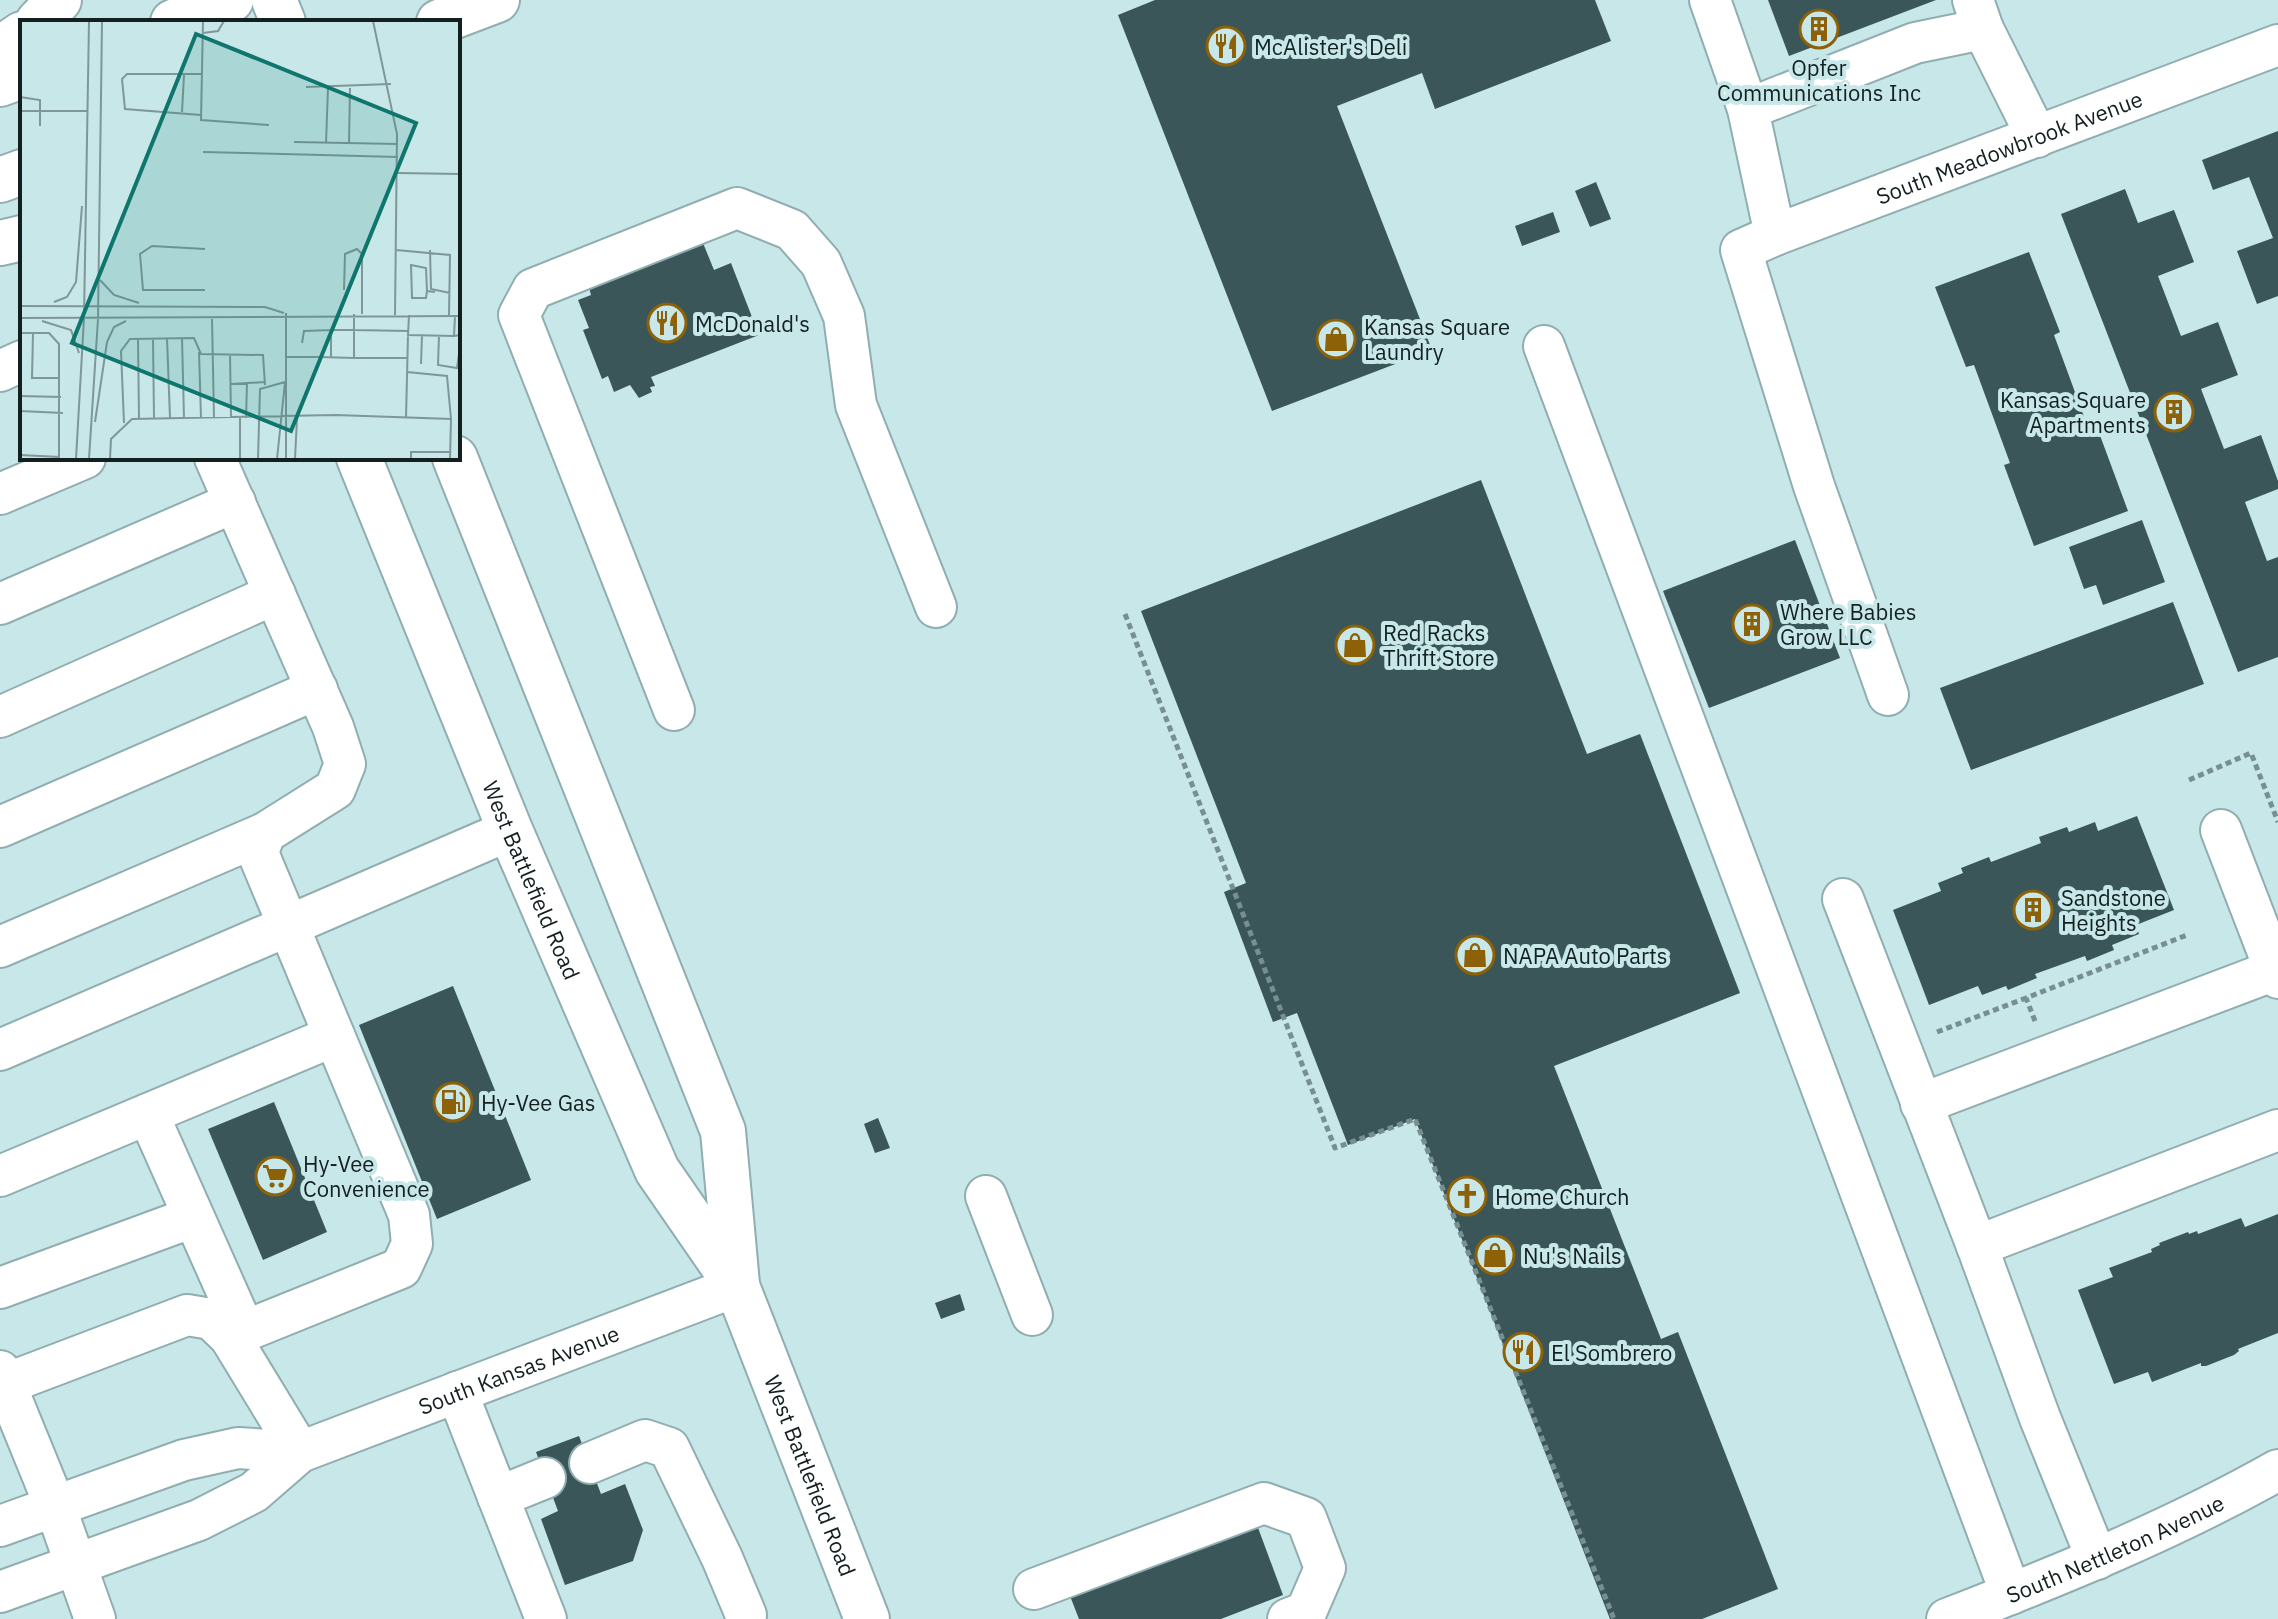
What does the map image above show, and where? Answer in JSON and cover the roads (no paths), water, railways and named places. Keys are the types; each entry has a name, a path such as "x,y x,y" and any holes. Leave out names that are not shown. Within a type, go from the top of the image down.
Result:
{"main road":[{"path":"40,20 59,0"},
{"path":"181,15 231,0"},
{"path":"274,0 282,20"},
{"path":"447,20 481,12"},
{"path":"0,49 20,35"},
{"path":"0,84 20,77"},
{"path":"0,180 20,173"},
{"path":"0,243 20,238"},
{"path":"460,453 481,522"},
{"name":"West Battlefield Road","path":"360,460 510,830 657,1170 737,1286 867,1619"},
{"name":"West Battlefield Road","path":"456,460 723,1131 737,1286"}],"street":[{"path":"1710,0 1748,109 1758,242 1814,486 1888,695"},
{"path":"1748,109 1915,43 1978,14 2037,137"},
{"name":"South Meadowbrook Avenue","path":"1758,242 2278,45"},
{"path":"674,710 519,315 533,289 737,208 792,230 821,263 844,316 856,405 936,607"},
{"path":"1544,346 2011,1594"},
{"path":"0,371 20,362"},
{"path":"0,494 80,460"},
{"path":"0,947 265,833 335,789 345,764 333,727 216,460"},
{"path":"0,604 235,502"},
{"path":"0,717 275,594"},
{"path":"0,827 317,689"},
{"path":"0,1050 510,830"},
{"path":"1921,1104 2276,974 2221,830"},
{"path":"238,1334 401,1268 412,1244 409,1215 258,853 265,833"},
{"path":"1843,899 2040,1418 2097,1559"},
{"path":"0,1176 334,1036"},
{"path":"148,1114 193,1217 238,1334 300,1452"},
{"path":"1977,1246 2278,1130"},
{"path":"986,1196 1032,1315"},
{"path":"0,1288 193,1217"},
{"name":"South Kansas Avenue","path":"0,1592 199,1520 254,1492 300,1452 737,1286"},
{"path":"95,1619 55,1506 2,1380 187,1315 211,1319 238,1334"},
{"path":"457,1392 546,1619"},
{"path":"590,1463 645,1440 669,1448 722,1558 743,1618"},
{"name":"South Kansas Avenue","path":"0,1526 184,1460 238,1448 300,1452"},
{"name":"South Nettleton Avenue","path":"1947,1619 2161,1531 2278,1470"},
{"path":"498,1497 545,1478"},
{"path":"1034,1589 1264,1503 1306,1518 1325,1568 1306,1612 1288,1619"}],"place":[{"name":"Opfer Communications Inc","path":"1819,29"},
{"name":"McAlister's Deli","path":"1226,46"},
{"name":"McDonald's","path":"667,323"},
{"name":"Kansas Square Laundry","path":"1336,339"},
{"name":"Kansas Square Apartments","path":"2174,412"},
{"name":"Where Babies Grow LLC","path":"1752,624"},
{"name":"Red Racks Thrift Store","path":"1355,645"},
{"name":"Sandstone Heights","path":"2033,910"},
{"name":"NAPA Auto Parts","path":"1475,955"},
{"name":"Hy-Vee Gas","path":"453,1102"},
{"name":"Hy-Vee Convenience","path":"275,1176"},
{"name":"Home Church","path":"1467,1196"},
{"name":"Nu's Nails","path":"1495,1255"},
{"name":"El Sombrero","path":"1523,1352"}]}
